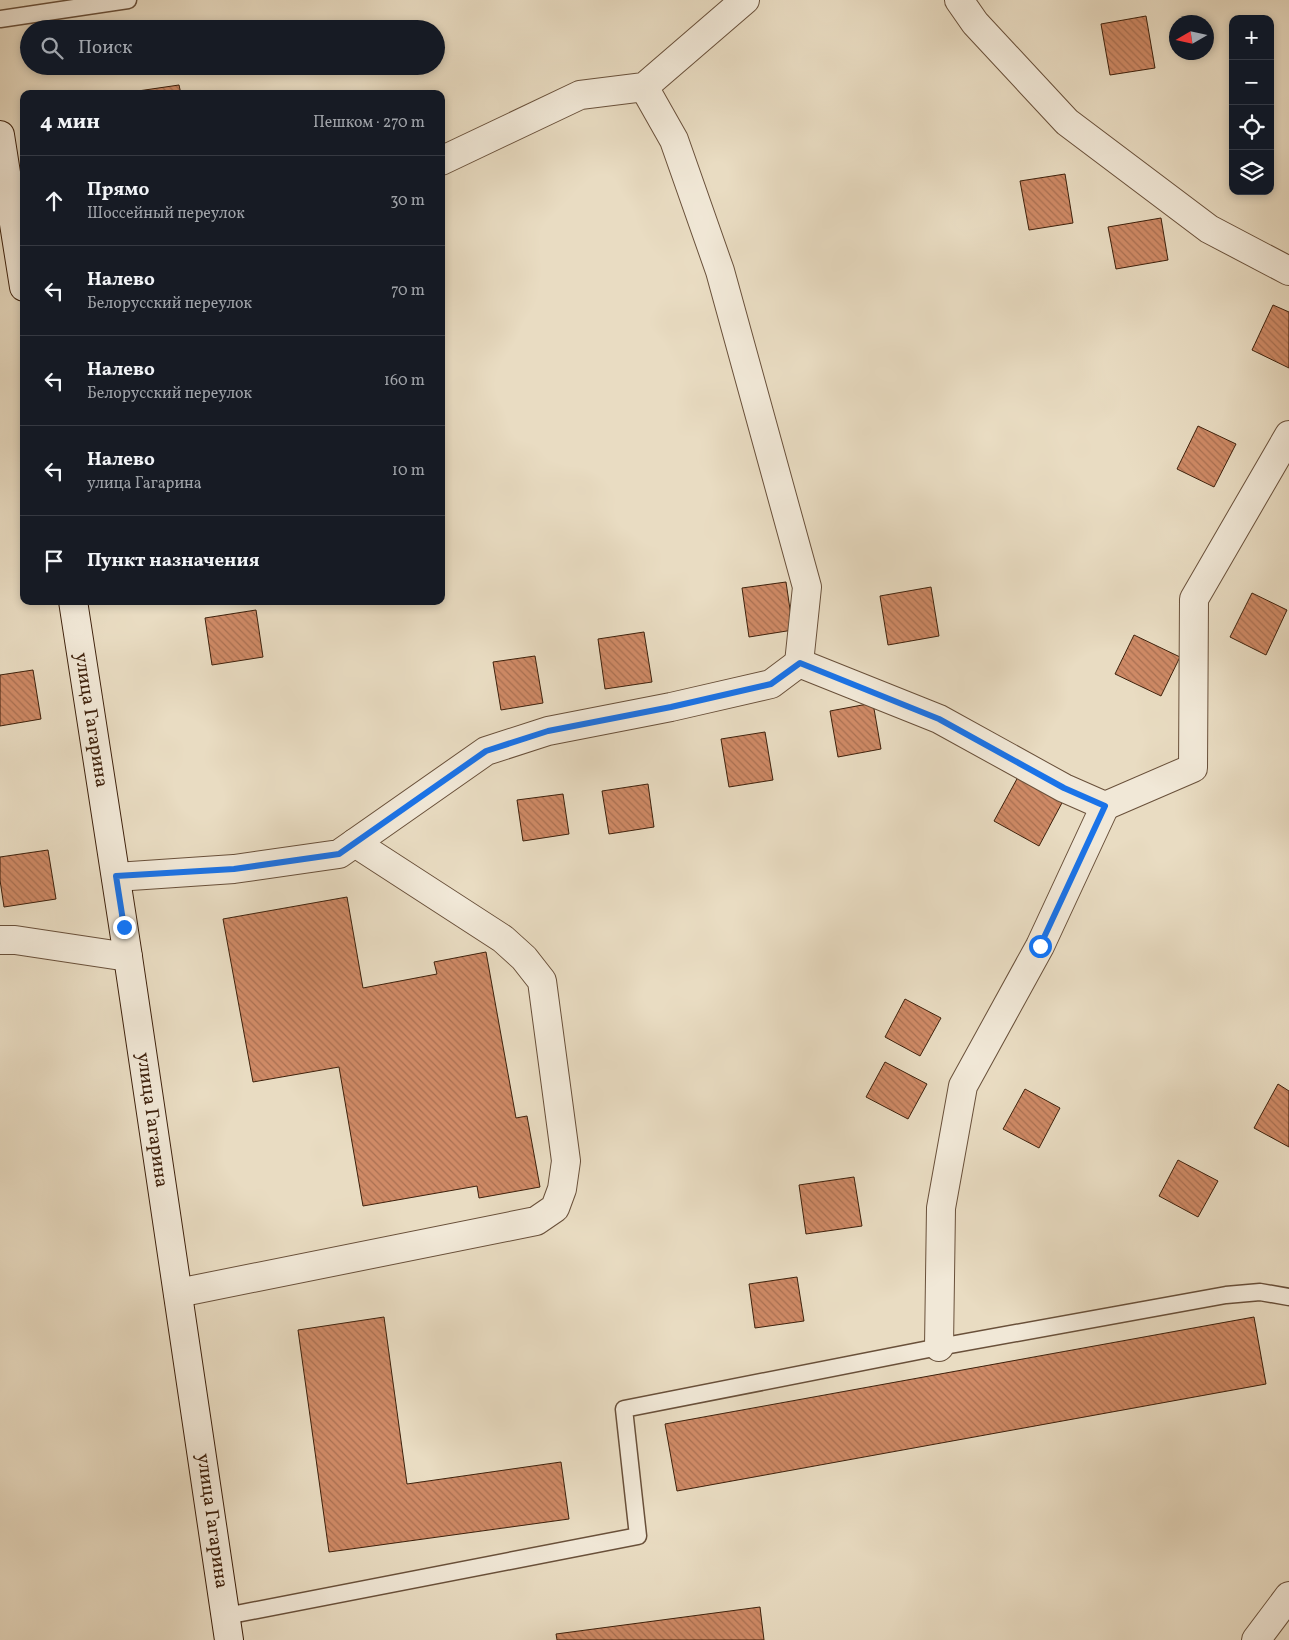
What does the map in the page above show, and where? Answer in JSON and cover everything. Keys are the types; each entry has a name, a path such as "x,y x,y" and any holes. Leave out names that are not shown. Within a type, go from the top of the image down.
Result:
{"street":[{"path":"445,159 580,94 644,87 746,0"},
{"path":"959,0 975,23 1067,122 1209,229 1289,271"},
{"path":"116,876 234,869 339,854 486,751 548,731 671,707 771,684 800,663 806,587 720,271 674,140 644,87"},
{"path":"0,135 20,258"},
{"path":"939,1347 941,1208 963,1086 1040,946 1105,806 1193,768 1194,599 1289,435"},
{"name":"улица Гагарина","path":"74,605 228,1628"},
{"path":"800,663 939,719 1064,788 1105,806"},
{"path":"178,1293 536,1221 555,1208 562,1189 566,1161 542,981 524,958 503,939 355,843"},
{"path":"0,940 15,940 128,957"},
{"path":"1256,1640 1289,1596"}],"lane":[{"path":"0,18 128,0"},
{"path":"228,1628 638,1536 624,1409 939,1347 1226,1295 1260,1292 1289,1297"}],"building":[{"path":"1146,16 1155,68 1110,75 1101,24"},
{"path":"179,85 180,90 145,90"},
{"path":"1065,174 1073,223 1029,230 1020,181"},
{"path":"1161,218 1168,260 1116,269 1108,227"},
{"path":"1273,305 1289,312 1289,368 1252,350"},
{"path":"1198,426 1236,444 1214,487 1177,469"},
{"path":"786,582 793,630 749,637 742,588"},
{"path":"931,587 939,636 888,645 880,596"},
{"path":"1252,593 1287,610 1266,655 1230,637"},
{"path":"256,610 263,657 212,665 205,618"},
{"path":"644,632 652,682 605,689 598,639"},
{"path":"1134,635 1180,657 1161,696 1115,674"},
{"path":"535,656 543,703 501,710 493,662"},
{"path":"33,670 41,719 0,726 0,675"},
{"path":"873,703 881,749 838,757 830,711"},
{"path":"765,732 773,780 729,787 721,739"},
{"path":"1018,777 1063,801 1039,846 994,821"},
{"path":"648,784 654,827 609,834 602,791"},
{"path":"563,794 569,834 523,841 517,800"},
{"path":"48,850 56,899 4,907 0,880 0,857"},
{"path":"347,897 363,988 437,974 434,962 486,952 516,1118 527,1116 540,1187 479,1198 477,1186 363,1206 339,1067 253,1082 223,919"},
{"path":"905,999 941,1018 920,1056 885,1037"},
{"path":"885,1062 927,1084 908,1119 866,1097"},
{"path":"1278,1084 1289,1091 1289,1147 1254,1128"},
{"path":"1025,1089 1060,1108 1039,1148 1003,1129"},
{"path":"1178,1160 1218,1181 1198,1217 1159,1196"},
{"path":"854,1177 862,1226 806,1234 799,1185"},
{"path":"797,1277 804,1321 755,1328 749,1284"},
{"path":"384,1317 407,1484 561,1462 569,1519 329,1552 298,1330"},
{"path":"1254,1317 1266,1384 677,1491 665,1424"},
{"path":"760,1607 764,1640 557,1640 556,1634"}],"route":[{"path":"124,927 116,876 234,869 339,854 486,751 548,731 671,707 771,684 800,663 939,719 1064,788 1105,806 1040,946"}]}
